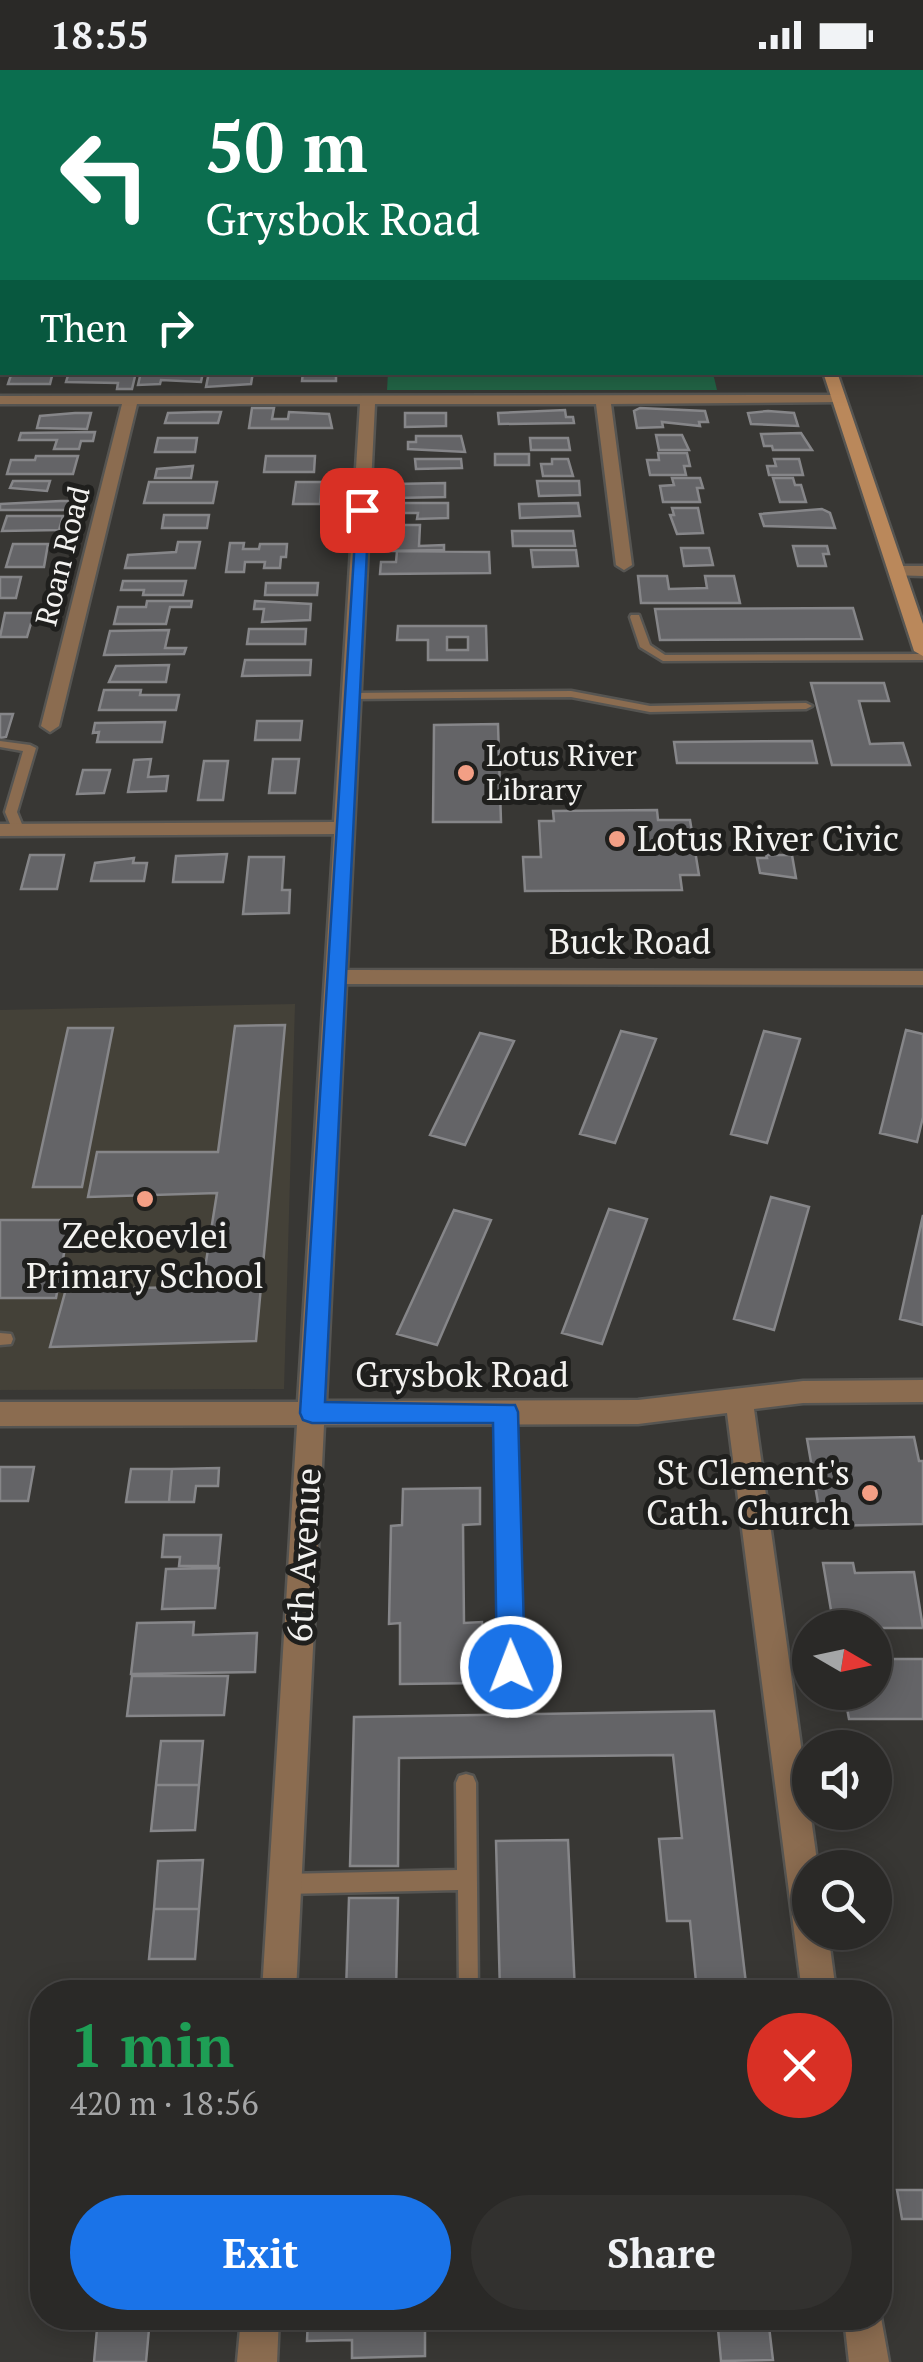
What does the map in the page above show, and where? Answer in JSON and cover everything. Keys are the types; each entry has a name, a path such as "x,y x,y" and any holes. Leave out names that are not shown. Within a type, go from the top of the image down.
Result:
{"main road":[{"path":"831,375 923,654"}],"street":[{"name":"Roan Road","path":"50,726 131,399"},
{"name":"6th Avenue","path":"279,1980 368,399"},
{"path":"0,400 839,399"},
{"path":"603,400 624,566"},
{"path":"896,571 923,571"},
{"path":"9,829 343,828"},
{"name":"Buck Road","path":"337,977 923,978"},
{"name":"Grysbok Road","path":"0,1414 656,1411 803,1392 923,1391"},
{"path":"739,1402 799,1850"},
{"path":"813,1950 817,1980"},
{"path":"257,2362 259,2330"},
{"path":"865,2330 869,2362"}],"lane":[{"path":"635,618 645,647 663,658 923,654"},
{"path":"351,696 571,694 650,709 806,706"},
{"path":"0,744 30,748 9,829"},
{"path":"506,1412 511,1667"},
{"path":"466,1783 470,1980"},
{"path":"285,1884 467,1880"}],"shaded area":[{"name":"Zeekoevlei Primary School","path":"295,1004 284,1389 0,1390 0,1010"}],"green space":[{"path":"388,375 713,375 717,390 387,390"}],"building":[{"path":"11,375 52,375 50,384 8,384"},
{"path":"68,375 135,375 132,389 117,389 118,383 66,382"},
{"path":"140,375 202,375 201,382 161,380 160,384 138,385"},
{"path":"208,375 252,375 251,384 206,387"},
{"path":"303,375 336,375 336,381 302,381"},
{"path":"252,408 274,408 272,419 288,419 289,412 329,414 332,428 249,428"},
{"path":"565,410 566,417 573,417 574,423 499,424 498,413"},
{"path":"634,411 705,411 708,422 699,422 700,426 662,422 663,427 637,428"},
{"path":"221,412 218,423 165,423 168,413"},
{"path":"91,413 87,429 37,428 40,416"},
{"path":"405,413 446,413 446,426 405,427"},
{"path":"748,413 794,413 798,426 751,424"},
{"path":"95,432 93,441 81,441 79,449 54,449 57,440 19,440 21,433"},
{"path":"801,433 812,450 773,450 772,446 764,446 761,434"},
{"path":"656,435 682,435 689,450 659,450"},
{"path":"416,436 461,436 465,452 408,449 408,442 416,442"},
{"path":"158,438 197,438 195,452 155,452"},
{"path":"530,438 568,438 570,450 531,450"},
{"path":"658,453 687,453 690,466 684,466 686,475 650,475 647,460 659,460"},
{"path":"495,454 529,454 529,465 495,465"},
{"path":"36,456 78,456 73,474 7,474 11,460 35,460"},
{"path":"266,456 315,456 314,472 264,472"},
{"path":"415,459 461,459 462,468 416,469"},
{"path":"552,459 568,459 573,476 543,476 541,464 552,464"},
{"path":"774,459 799,459 803,475 769,475 767,466 776,466"},
{"path":"193,466 191,478 155,478 157,469"},
{"path":"672,478 700,478 700,502 663,502 660,486 674,485"},
{"path":"773,478 793,478 795,485 801,485 806,502 780,502"},
{"path":"13,481 50,481 47,491 10,488"},
{"path":"537,481 579,481 580,495 539,496"},
{"path":"149,482 217,482 213,503 144,503"},
{"path":"296,482 322,482 320,504 293,504"},
{"path":"445,483 445,497 395,498 395,484"},
{"path":"78,501 75,510 0,510 0,504"},
{"path":"401,503 448,503 448,518 417,519 418,513 401,513"},
{"path":"578,503 580,516 520,518 519,504"},
{"path":"672,508 698,508 703,533 677,534 670,515 674,515"},
{"path":"822,509 830,513 835,528 764,526 760,514"},
{"path":"164,515 209,515 207,528 162,528"},
{"path":"7,516 63,516 59,530 2,531"},
{"path":"382,525 420,525 419,546 444,545 444,550 381,551"},
{"path":"512,531 573,531 575,546 513,546"},
{"path":"178,542 200,542 195,568 125,568 128,555 176,552"},
{"path":"230,543 244,543 243,549 259,549 260,544 287,544 286,557 281,557 280,568 264,568 265,562 245,562 244,572 226,572"},
{"path":"13,544 48,544 44,567 6,567"},
{"path":"793,546 827,546 829,554 823,554 826,566 798,566"},
{"path":"681,548 709,548 713,565 684,566"},
{"path":"531,550 576,550 578,566 533,567"},
{"path":"397,551 489,552 490,573 380,574 381,562 396,562"},
{"path":"638,576 667,576 669,589 707,588 705,576 734,576 740,603 641,603"},
{"path":"0,577 21,577 16,598 0,598"},
{"path":"123,581 186,581 183,595 143,595 144,590 121,590"},
{"path":"266,583 318,583 317,595 265,595"},
{"path":"147,601 192,601 191,607 170,607 166,624 114,624 118,607 146,607"},
{"path":"255,601 311,604 310,620 262,622 264,609 254,609"},
{"path":"853,608 862,639 660,640 655,609"},
{"path":"5,613 34,613 27,637 0,637"},
{"path":"398,626 486,626 487,660 428,660 428,640 397,640","holes":["447,637 468,637 468,650 447,650"]},
{"path":"249,629 306,629 305,644 247,644"},
{"path":"169,630 165,648 186,648 184,654 104,655 110,631"},
{"path":"245,660 311,660 310,675 242,676"},
{"path":"169,665 166,682 109,682 116,666"},
{"path":"811,683 884,683 889,701 859,701 870,744 903,743 910,765 832,765"},
{"path":"104,690 179,695 176,710 99,710"},
{"path":"0,714 13,714 6,737 0,738"},
{"path":"257,721 302,721 300,740 255,740"},
{"path":"165,722 162,742 97,742 99,732 93,733 95,723"},
{"name":"Lotus River Library","path":"498,724 501,822 433,822 434,725"},
{"path":"812,741 817,763 677,763 674,742"},
{"path":"151,759 148,777 168,776 166,791 128,792 134,760"},
{"path":"273,759 299,759 295,793 269,793"},
{"path":"204,761 228,761 223,800 198,800"},
{"path":"83,770 110,770 104,793 77,794"},
{"name":"Lotus River Civic","path":"657,810 658,820 690,820 699,875 680,875 682,890 525,891 523,857 541,857 539,821 554,821 553,811"},
{"path":"227,854 223,882 173,882 176,856"},
{"path":"30,855 64,855 57,889 21,889"},
{"path":"766,855 792,855 796,878 760,873 757,858 767,858"},
{"path":"249,857 284,857 282,890 290,890 289,913 243,914"},
{"path":"134,858 133,863 147,863 144,881 91,881 95,863"},
{"name":"Zeekoevlei Primary School","path":"285,1025 256,1341 50,1347 66,1289 202,1287 217,1193 88,1197 97,1152 218,1152 235,1026"},
{"path":"68,1028 113,1028 82,1187 33,1187"},
{"path":"906,1030 923,1034 923,1117 917,1142 880,1133"},
{"path":"621,1031 656,1039 615,1143 580,1134"},
{"path":"764,1031 800,1039 767,1143 731,1134"},
{"path":"480,1033 514,1041 465,1145 430,1135"},
{"path":"771,1197 809,1207 774,1330 734,1319"},
{"path":"609,1209 647,1219 602,1344 562,1333"},
{"path":"454,1210 491,1220 437,1345 397,1334"},
{"path":"923,1215 923,1325 900,1319"},
{"name":"Zeekoevlei Primary School","path":"0,1220 70,1220 56,1298 0,1298"},
{"name":"St Clement's Cath. Church","path":"914,1437 919,1461 923,1461 923,1524 822,1526 807,1439"},
{"path":"0,1467 34,1467 28,1501 0,1501"},
{"path":"219,1468 218,1486 196,1486 194,1502 169,1502 172,1469"},
{"path":"131,1469 172,1469 169,1502 126,1502"},
{"path":"480,1488 480,1524 463,1525 464,1623 482,1622 484,1683 400,1684 400,1623 389,1624 391,1526 402,1525 403,1489"},
{"path":"164,1535 221,1535 218,1566 179,1566 180,1557 162,1557"},
{"path":"823,1563 853,1563 855,1573 914,1572 923,1628 892,1628 892,1610 831,1610"},
{"path":"219,1568 215,1608 162,1609 166,1569"},
{"path":"194,1622 193,1635 257,1633 255,1672 131,1674 137,1623"},
{"path":"892,1659 923,1659 923,1719 849,1719 847,1710 892,1710"},
{"path":"132,1676 228,1676 224,1715 127,1716"},
{"path":"714,1711 746,1980 696,1980 690,1921 667,1921 659,1839 682,1838 673,1755 399,1758 398,1866 350,1866 354,1717"},
{"path":"161,1741 203,1741 199,1785 156,1785"},
{"path":"156,1785 199,1785 195,1830 151,1831"},
{"path":"568,1840 574,1980 500,1980 496,1841"},
{"path":"203,1860 199,1909 154,1909 158,1861"},
{"path":"349,1898 398,1898 396,1980 346,1980"},
{"path":"154,1909 199,1909 195,1959 149,1959"},
{"path":"897,2190 923,2190 923,2219 902,2219"},
{"path":"97,2330 149,2330 146,2362 94,2362"},
{"path":"307,2330 425,2330 425,2356 352,2358 352,2340 307,2341"},
{"path":"718,2330 769,2330 773,2360 721,2361"}],"place":[{"name":"Lotus River Library","path":"466,773"},
{"name":"Lotus River Civic","path":"617,839"},
{"name":"Zeekoevlei Primary School","path":"145,1199"},
{"name":"St Clement's Cath. Church","path":"870,1493"}],"route":[{"path":"362,510 312,1413 506,1412 511,1667"}]}
